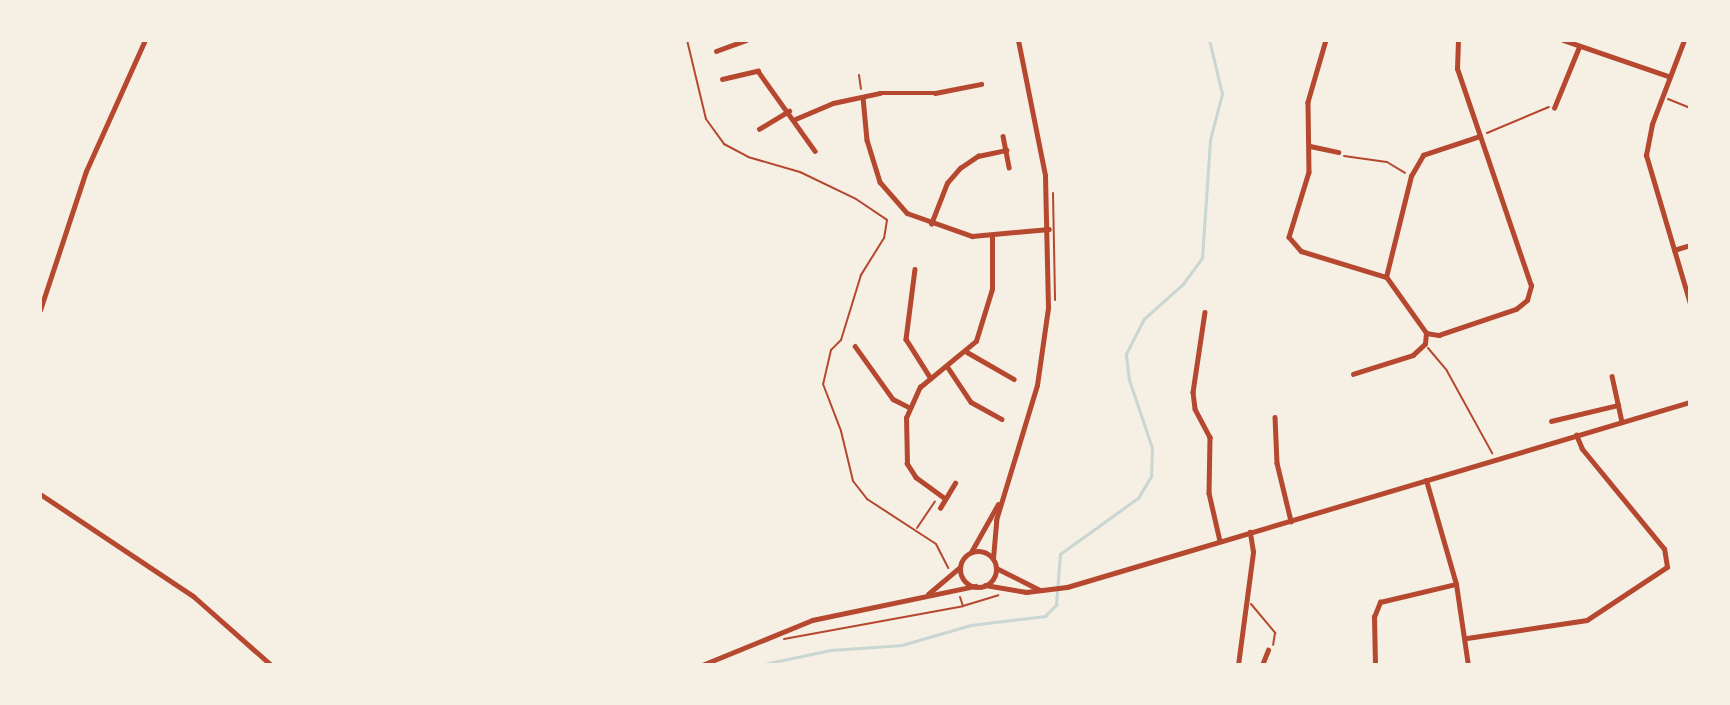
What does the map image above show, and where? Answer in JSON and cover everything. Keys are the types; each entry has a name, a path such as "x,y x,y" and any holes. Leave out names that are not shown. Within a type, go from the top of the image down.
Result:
{"main road":[{"path":"40,310 86,171 145,40"},
{"path":"1018,40 1042,156 1049,229 1042,356 996,520 993,558 996,568 1025,586 1045,591"},
{"path":"1684,40 1661,96 1646,155 1690,304"},
{"path":"702,665 812,620 975,586 1045,591 1067,587 1690,402"},
{"path":"1426,480 1457,584 1467,638 1468,665"},
{"path":"925,596 961,567 1006,489"},
{"path":"40,494 193,596 271,665"},
{"path":"971,552 983,551 993,558"},
{"path":"961,567 966,581 975,586"},
{"path":"985,585 996,568"}],"street":[{"path":"716,51 731,42 746,40"},
{"path":"1326,40 1308,103 1309,172 1289,227 1291,241 1301,251 1386,277 1426,333 1425,344 1413,355 1353,374"},
{"path":"1426,333 1439,335 1516,309 1527,300 1531,286 1457,69 1458,40"},
{"path":"1563,40 1668,76"},
{"path":"1553,108 1579,47"},
{"path":"722,79 758,69 789,111 805,143 815,151"},
{"path":"793,120 863,97 895,92 935,93 981,84"},
{"path":"863,97 867,140 883,188 899,208 931,224 964,235 992,237 1049,229"},
{"path":"759,129 789,111"},
{"path":"1003,136 1009,167"},
{"path":"1386,277 1411,176 1423,155 1480,136"},
{"path":"1310,146 1338,152"},
{"path":"931,224 947,183 960,168 978,156 1006,150"},
{"path":"945,499 916,478 906,464 903,437 909,407 930,377 967,352 978,336 992,289 992,237"},
{"path":"1673,250 1690,245"},
{"path":"915,269 906,339 930,377"},
{"path":"1205,312 1193,392 1195,409 1210,437 1209,493 1220,541"},
{"path":"855,346 893,399 909,407"},
{"path":"967,352 1014,379"},
{"path":"947,366 971,402 1002,419"},
{"path":"1612,376 1622,422"},
{"path":"1551,421 1618,405"},
{"path":"1275,417 1277,463 1291,521"},
{"path":"1467,638 1587,620 1667,567 1664,550 1582,449 1576,435"},
{"path":"940,508 955,483"},
{"path":"1238,665 1253,550 1250,533"},
{"path":"1375,665 1374,617 1380,603 1457,584"},
{"path":"1262,665 1268,650"}],"path":[{"path":"687,40 706,119 724,144 748,157 800,172 856,199 887,220 884,238 861,275 841,340 831,350 823,384 841,431 853,481 867,499 916,529 941,550 949,570"},
{"path":"859,75 863,97"},
{"path":"1661,96 1690,108"},
{"path":"1480,136 1545,107 1553,108"},
{"path":"1338,152 1342,157 1387,162 1411,176"},
{"path":"1052,183 1055,309"},
{"path":"1425,344 1447,371 1493,455"},
{"path":"916,529 936,499"},
{"path":"778,641 963,606 998,595"},
{"path":"960,597 963,606"},
{"path":"1246,603 1254,605 1275,633 1268,650"}],"waterway":[{"path":"759,665 831,650 902,645 971,625 1045,616 1056,605 1060,554 1138,498 1151,476 1152,448 1129,380 1126,354 1144,319 1183,284 1202,258 1210,140 1222,94 1209,40"}]}
